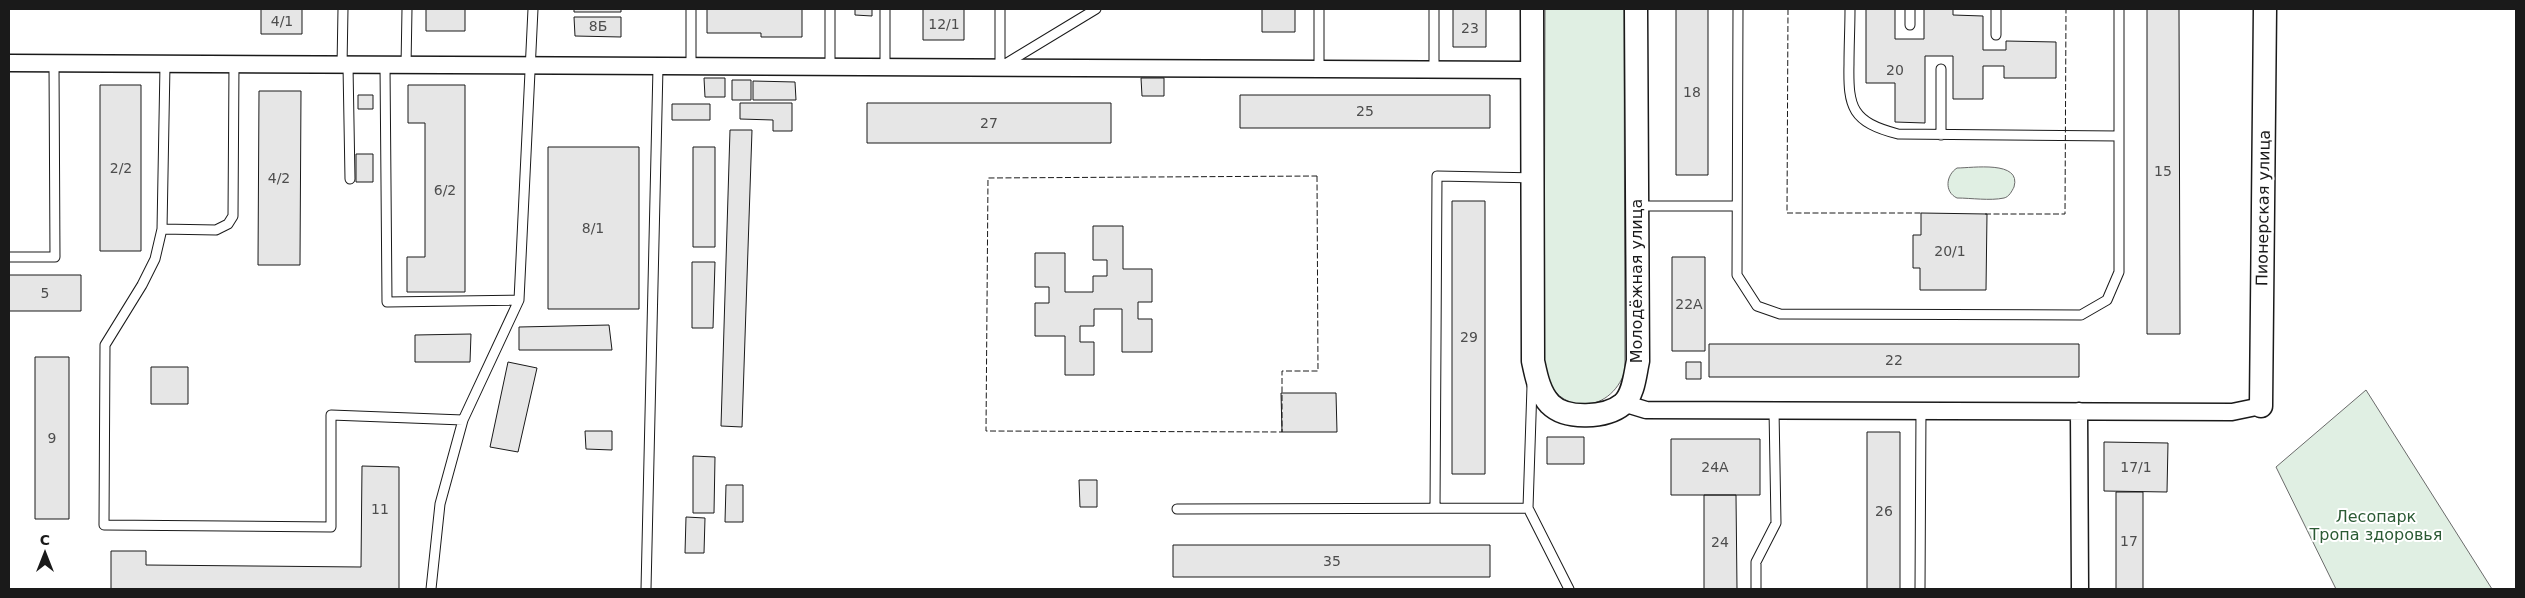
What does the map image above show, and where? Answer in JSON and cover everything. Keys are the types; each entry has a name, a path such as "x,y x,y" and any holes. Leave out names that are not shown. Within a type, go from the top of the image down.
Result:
{"main road":[{"path":"1532,9 1533,361 1539,386 1550,404 1562,412 1606,413 1624,403"},
{"name":"Молодёжная улица","path":"1624,403 1633,387 1638,361 1636,9"},
{"name":"Пионерская улица","path":"2261,406 2266,9"}],"street":[{"path":"9,63 658,67 885,65 1532,70"},
{"path":"1624,403 1646,410 2232,412 2261,406"},
{"path":"2079,411 2080,589"}],"lane":[{"path":"343,9 350,179"},
{"path":"406,66 407,9"},
{"path":"431,589 440,504 463,420 519,300 531,66 532,9"},
{"path":"691,9 691,67"},
{"path":"830,9 830,65"},
{"path":"885,9 885,65"},
{"path":"1000,9 1000,67"},
{"path":"1319,9 1319,68"},
{"path":"1434,9 1434,70"},
{"path":"1738,9 1737,275 1757,306 1780,314 2081,315 2107,300 2120,272 2119,9"},
{"path":"1850,9 1848,92 1852,106 1872,126 1898,134 2119,136"},
{"path":"1910,9 1910,25"},
{"path":"1996,9 1996,35"},
{"path":"1000,67 1092,10"},
{"path":"9,257 55,257 54,64"},
{"path":"162,230 216,230 228,224 233,216 234,64"},
{"path":"165,65 162,230 155,260 142,286 105,346 104,525 331,526 331,415 463,420"},
{"path":"385,66 387,302 519,300"},
{"path":"646,589 658,67"},
{"path":"1941,69 1941,135"},
{"path":"1435,508 1437,176 1532,178"},
{"path":"1637,206 1736,206"},
{"path":"1533,361 1528,508 1569,589"},
{"path":"1756,589 1756,562 1776,523 1774,410"},
{"path":"1920,589 1921,410"},
{"path":"1177,509 1528,508"}],"green space":[{"path":"1545,9 1624,9 1625,371 1618,386 1608,396 1596,403 1583,404 1571,402 1559,395 1550,384 1544,369"},
{"path":"1994,167 2003,169 2011,173 2014,178 2014,187 2009,195 1999,199 1957,198 1950,192 1948,183 1953,171 1957,168"},
{"name":"Лесопарк Тропа здоровья","path":"2366,390 2492,589 2336,589 2276,467"}],"building":[{"path":"261,9 302,9 302,34 261,34"},
{"path":"426,9 465,9 465,31 426,31"},
{"path":"574,9 621,9 621,12 574,12"},
{"path":"707,9 802,9 802,37 761,37 761,33 707,33"},
{"path":"855,9 872,9 872,16 855,15"},
{"path":"923,9 964,9 964,40 923,40"},
{"path":"1262,9 1295,9 1295,32 1262,32"},
{"path":"1453,9 1486,9 1486,47 1453,47"},
{"path":"1676,9 1708,9 1708,175 1676,175"},
{"path":"1866,9 1895,9 1895,39 1924,39 1924,9 1953,9 1953,15 1983,16 1983,50 2006,50 2006,41 2056,42 2056,78 2004,78 2004,66 1983,66 1983,99 1953,99 1953,56 1925,56 1925,123 1895,122 1895,83 1866,83"},
{"path":"2147,9 2179,9 2180,334 2147,334"},
{"path":"574,17 621,17 621,37 575,36"},
{"path":"704,78 725,78 725,97 705,97"},
{"path":"1141,78 1164,78 1164,96 1142,96"},
{"path":"732,80 751,80 751,100 732,100"},
{"path":"753,81 795,82 796,100 753,100"},
{"path":"100,85 141,85 141,251 100,251"},
{"path":"408,85 465,85 465,292 407,292 407,257 425,257 425,123 408,123"},
{"path":"259,91 301,91 300,265 258,265"},
{"path":"358,95 373,95 373,109 358,109"},
{"path":"1240,95 1490,95 1490,128 1240,128"},
{"path":"740,103 792,103 792,131 773,131 773,120 740,119"},
{"path":"867,103 1111,103 1111,143 867,143"},
{"path":"672,104 710,104 710,120 672,120"},
{"path":"730,130 752,130 742,427 721,426"},
{"path":"548,147 639,147 639,309 548,309"},
{"path":"693,147 715,147 715,247 693,247"},
{"path":"356,154 373,154 373,182 356,182"},
{"path":"1452,201 1485,201 1485,474 1452,474"},
{"path":"1921,213 1987,214 1986,290 1920,290 1920,268 1913,268 1913,235 1921,235"},
{"path":"1093,226 1123,226 1123,269 1152,269 1152,302 1138,302 1138,319 1152,319 1152,352 1122,352 1122,309 1094,309 1094,326 1080,326 1080,342 1094,342 1094,375 1065,375 1065,336 1035,336 1035,303 1049,303 1049,287 1035,287 1035,253 1065,253 1065,292 1093,292 1093,276 1107,276 1107,260 1093,260"},
{"path":"1672,257 1705,257 1705,351 1672,351"},
{"path":"692,262 715,262 713,328 692,328"},
{"path":"9,275 81,275 81,311 9,311"},
{"path":"609,325 612,350 519,350 519,327"},
{"path":"471,334 470,362 415,362 415,335"},
{"path":"1709,344 2079,344 2079,377 1709,377"},
{"path":"35,357 69,357 69,519 35,519"},
{"path":"508,362 537,368 518,452 490,447"},
{"path":"1686,362 1701,362 1701,379 1686,379"},
{"path":"151,367 188,367 188,404 151,404"},
{"path":"1281,393 1336,393 1337,432 1282,432"},
{"path":"585,431 612,431 612,450 586,449"},
{"path":"1867,432 1900,432 1900,589 1867,589"},
{"path":"1547,437 1584,437 1584,464 1547,464"},
{"path":"1671,439 1760,439 1760,495 1671,495"},
{"path":"2104,442 2168,443 2167,492 2104,491"},
{"path":"693,456 715,457 714,513 693,513"},
{"path":"362,466 399,467 399,589 111,589 111,551 146,551 146,565 361,567"},
{"path":"1079,480 1097,480 1097,507 1080,507"},
{"path":"726,485 743,485 743,522 725,522"},
{"path":"2116,492 2143,492 2143,589 2116,589"},
{"path":"1704,495 1736,495 1737,589 1704,589"},
{"path":"686,517 705,518 704,553 685,553"},
{"path":"1173,545 1490,545 1490,577 1173,577"}],"fence":[{"path":"1788,9 1787,213 1923,213"},
{"path":"1985,214 2065,214 2066,9"},
{"path":"1317,176 1318,371 1282,371 1282,432 986,431 988,178 1317,176"}]}
